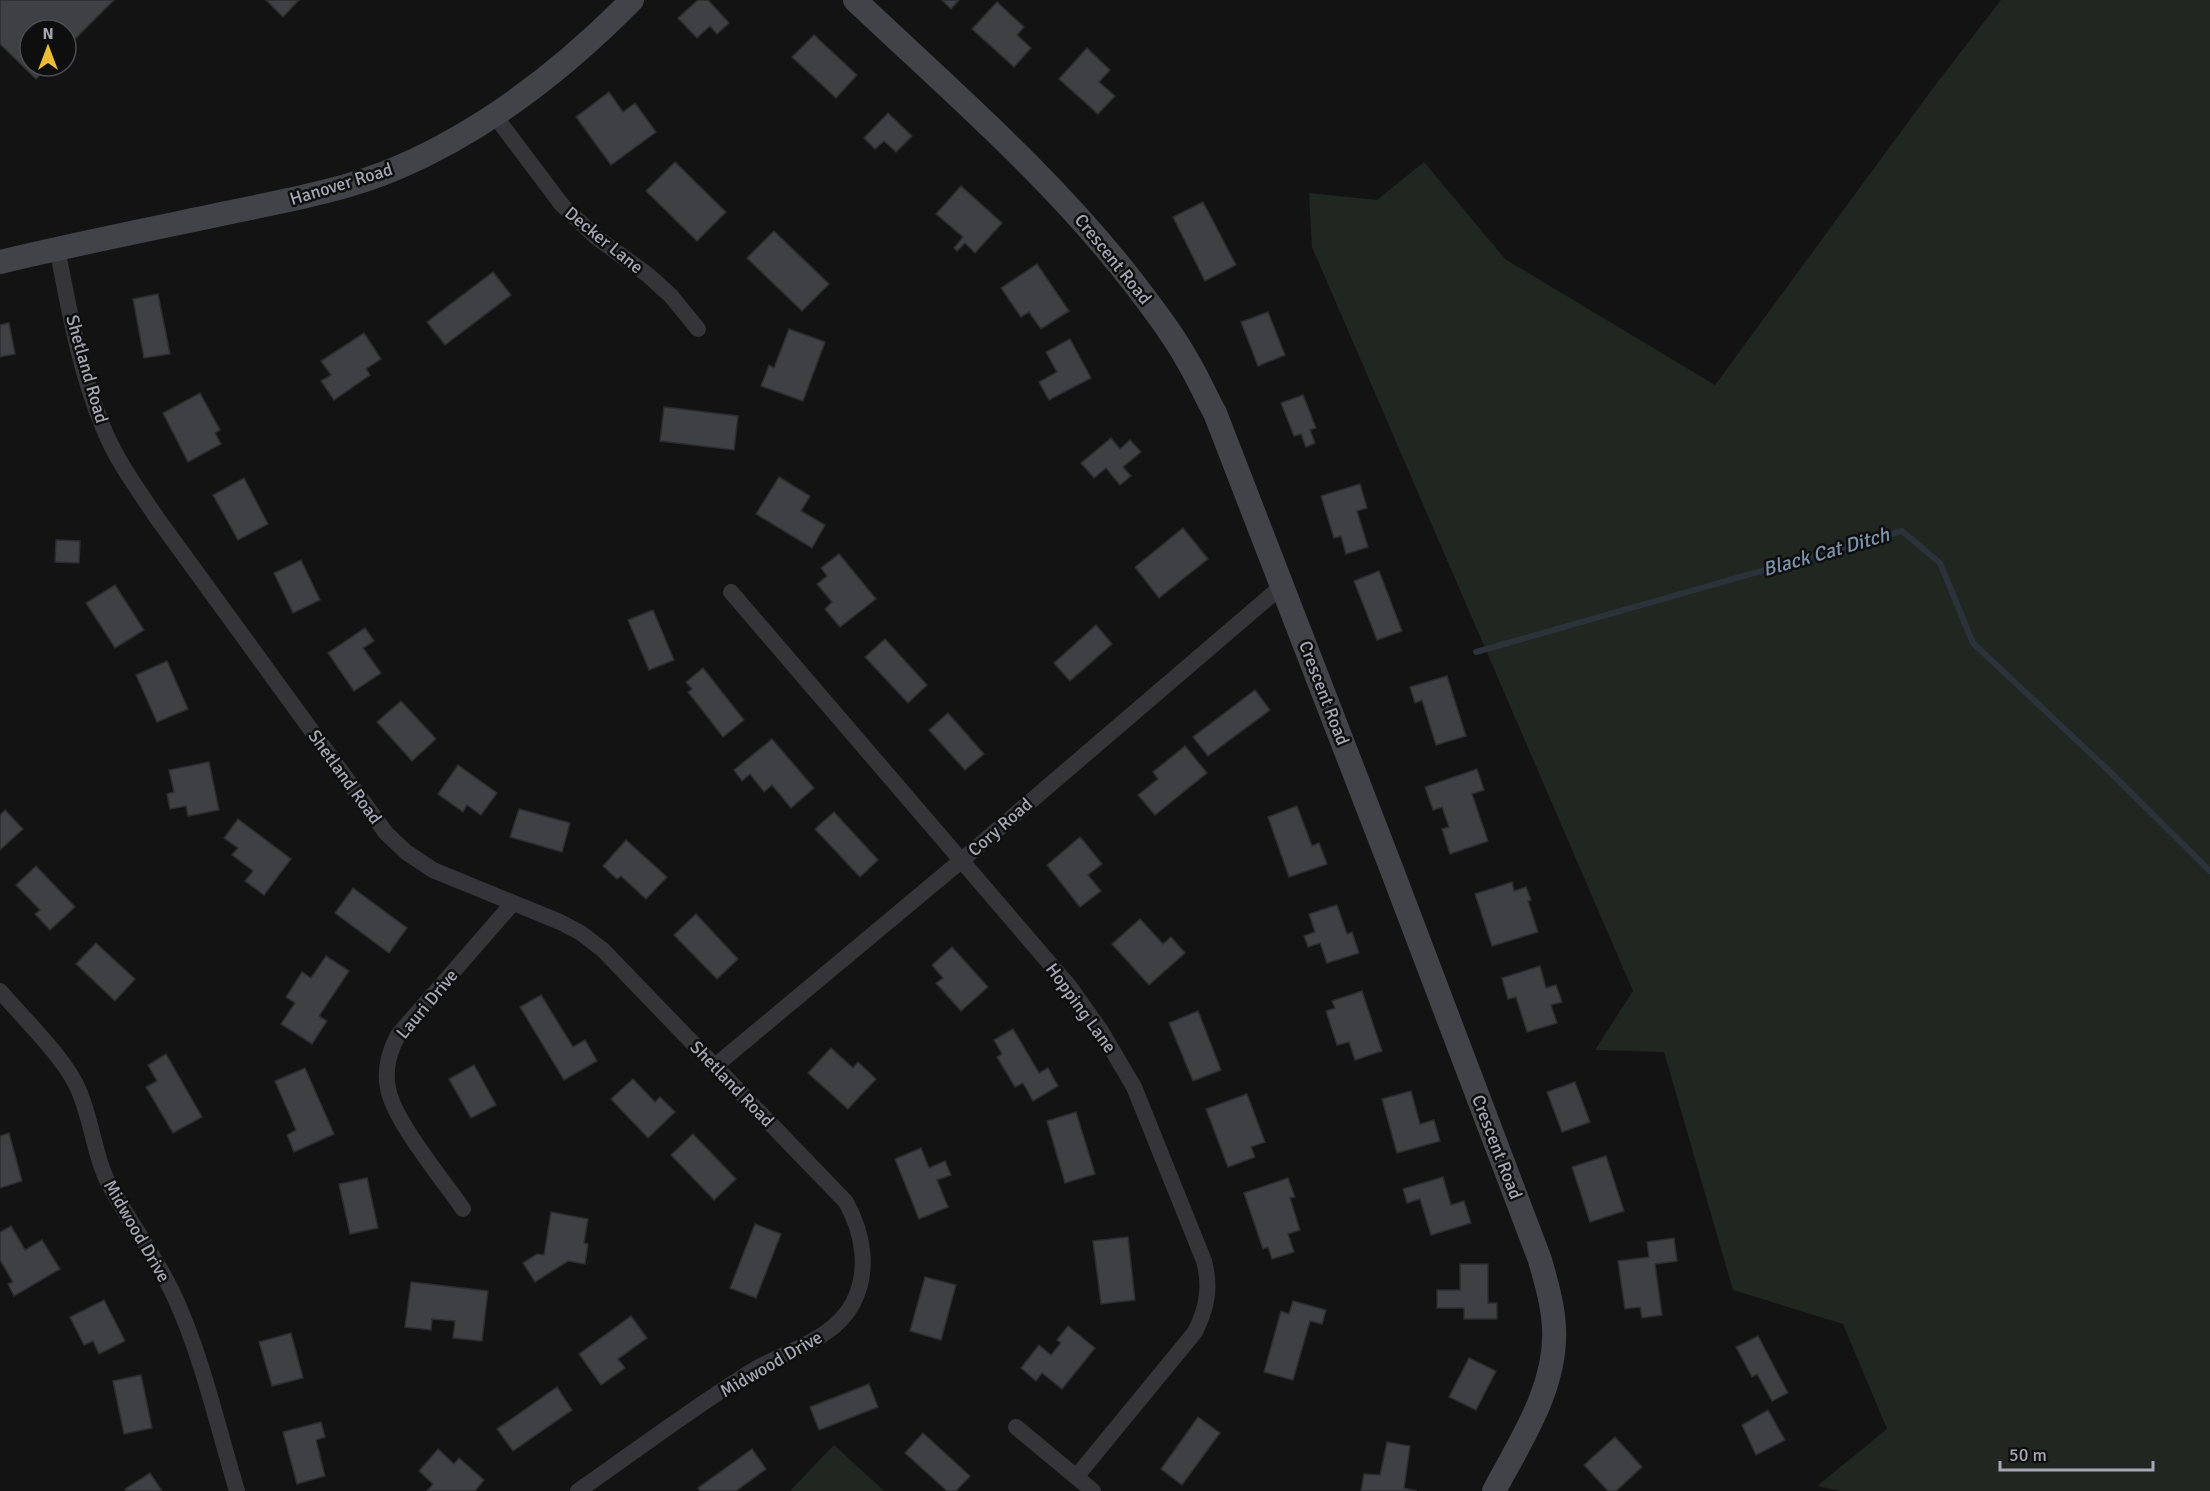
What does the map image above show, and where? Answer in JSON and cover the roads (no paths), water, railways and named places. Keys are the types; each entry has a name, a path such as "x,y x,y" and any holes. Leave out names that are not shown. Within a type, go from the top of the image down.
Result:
{"street":[{"name":"Hanover Road","path":"0,262 280,202 352,184 399,167 473,130 495,116 564,64 632,0"},
{"name":"Crescent Road","path":"855,0 1053,188 1112,255 1157,314 1190,364 1215,413 1532,1238 1550,1296 1554,1328 1553,1356 1549,1377 1524,1436 1494,1491"},
{"name":"Decker Lane","path":"495,116 562,205 596,237 648,275 671,296 698,329"},
{"name":"Shetland Road","path":"57,248 85,374 103,428 122,465 157,518 386,833 406,852 433,870 581,933 603,950 806,1161"},
{"name":"Cory Road","path":"715,1066 962,860 1282,586"},
{"name":"Hopping Lane","path":"731,592 1069,986 1101,1031 1134,1087 1204,1261 1208,1274 1209,1293 1204,1315 1195,1332 1076,1477"},
{"name":"Lauri Drive","path":"463,1209 400,1119 388,1089 386,1070 390,1052 398,1035 513,903"},
{"name":"Midwood Drive","path":"0,991 63,1064 78,1088 89,1114 109,1185 154,1255 177,1301 193,1344 237,1491"},
{"name":"Midwood Drive","path":"578,1491 752,1371 819,1338 837,1323 853,1304 861,1282 863,1259 862,1241 855,1218 846,1203 806,1161"},
{"path":"1016,1427 1093,1491"}],"waterway":[{"name":"Black Cat Ditch","path":"1476,652 1902,531 1940,563 1973,643 2107,769 2210,871"}]}
